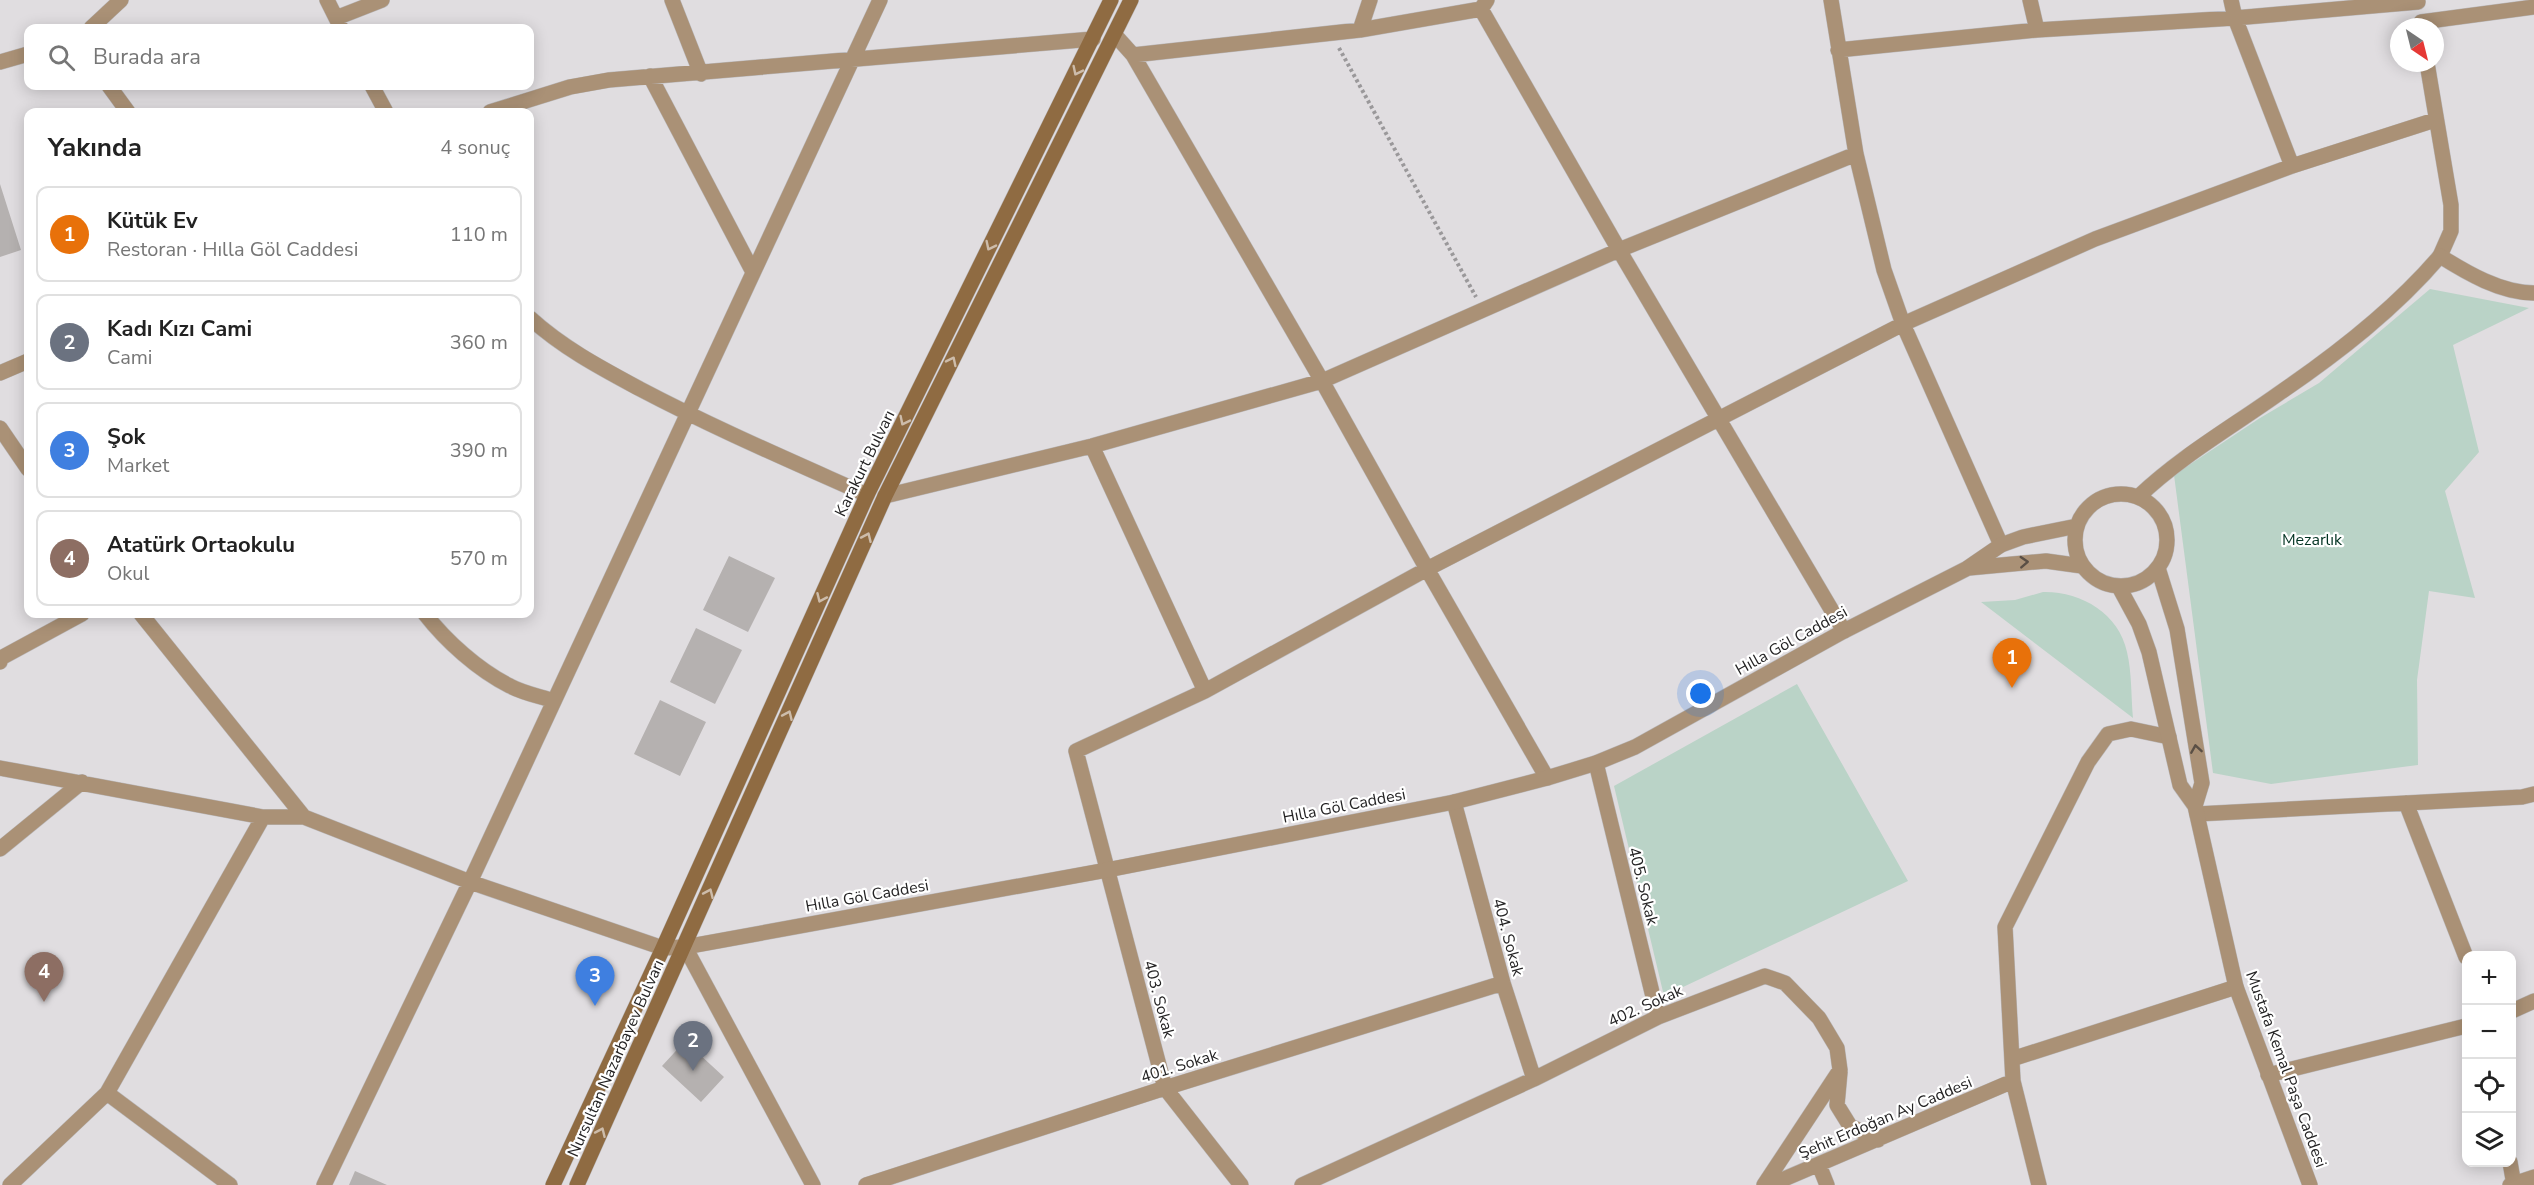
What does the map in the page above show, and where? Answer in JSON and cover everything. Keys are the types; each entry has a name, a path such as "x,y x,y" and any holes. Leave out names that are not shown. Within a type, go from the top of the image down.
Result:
{"main road":[{"name":"Karakurt Bulvarı","path":"663,948 867,495 1111,0"},
{"name":"Karakurt Bulvarı","path":"685,947 885,496 1131,0"},
{"name":"Nursultan Nazarbayev Bulvarı","path":"577,1185 685,947"},
{"name":"Nursultan Nazarbayev Bulvarı","path":"553,1185 663,948"}],"street":[{"path":"95,24 121,0"},
{"path":"327,0 338,23 382,0"},
{"path":"672,0 701,74"},
{"path":"324,1185 470,882 880,0"},
{"path":"1360,30 1370,0"},
{"path":"1831,0 1856,154 1884,270 1903,324 2001,545"},
{"path":"2030,0 2037,30"},
{"path":"2230,0 2292,166"},
{"path":"1838,50 2037,30 2235,18 2418,1 2420,18"},
{"path":"1133,55 1360,30 1484,5 1619,250 1844,631"},
{"path":"2444,20 2534,6"},
{"path":"1115,35 1133,55 1322,381 1547,778"},
{"path":"503,108 570,87 650,76 701,74 1093,39"},
{"path":"0,62 24,55"},
{"path":"2138,497 2175,464 2282,392 2352,339 2415,285 2440,256 2451,231 2451,205 2428,72"},
{"path":"650,76 753,272"},
{"path":"112,90 125,108"},
{"path":"374,90 384,108"},
{"path":"1092,446 1205,691 1427,569 1903,324 2095,239 2292,166 2436,120"},
{"path":"885,496 1092,446 1322,381 1619,250 1856,154"},
{"path":"2440,256 2479,278 2522,293 2534,292"},
{"path":"534,322 553,339 584,359 687,414 867,495"},
{"path":"0,373 24,363"},
{"path":"0,428 24,464"},
{"path":"2123,494 2138,497 2160,514 2166,528 2166,549 2158,568 2141,582 2119,587 2098,580 2082,566 2076,553 2074,539 2077,526 2084,512 2095,502 2108,496 2123,494"},
{"name":"Hılla Göl Caddesi","path":"663,948 685,947 1107,870 1454,802 1547,778 1596,763 1670,729 1844,631 1966,568 2001,545 2023,537 2077,526"},
{"path":"1966,568 2046,561 2082,566"},
{"path":"2158,568 2174,614 2202,783 2196,810 2406,803 2522,797 2534,794"},
{"name":"Mustafa Kemal Paşa Caddesi","path":"2119,587 2139,624 2149,652 2180,785 2196,810 2236,987 2310,1185"},
{"path":"0,659 75,618"},
{"path":"144,618 304,817"},
{"path":"428,618 472,661 510,686 554,701"},
{"name":"403. Sokak","path":"1205,691 1076,751 1165,1088 1241,1185"},
{"path":"2039,1185 2013,1081 2005,927 2088,762 2108,734 2131,729 2169,737"},
{"name":"405. Sokak","path":"1596,763 1658,1017"},
{"path":"0,768 263,817 304,817 470,882 663,948"},
{"path":"0,849 82,782"},
{"name":"404. Sokak","path":"1454,802 1503,983 1534,1079"},
{"path":"2406,803 2464,951"},
{"path":"10,1185 107,1093 263,817"},
{"path":"685,947 813,1185"},
{"name":"402. Sokak","path":"1302,1185 1534,1079 1658,1017 1764,976 1785,983 1819,1018 1837,1048 1840,1070 1837,1105 1850,1126 1878,1140"},
{"name":"401. Sokak","path":"866,1185 1165,1088 1503,983"},
{"path":"2012,1059 2236,987"},
{"path":"2516,1009 2534,1001"},
{"path":"2268,1075 2462,1027"},
{"path":"1764,1185 1840,1070"},
{"name":"Şehit Erdoğan Ay Caddesi","path":"1770,1185 2013,1081"},
{"path":"107,1093 230,1185"},
{"path":"1820,1165 1827,1185"},
{"path":"2511,1167 2513,1184 2534,1176"}],"path":[{"path":"1331,34 1483,311"}],"green space":[{"name":"Mezarlık","path":"2430,289 2529,308 2453,345 2479,452 2445,491 2475,598 2429,591 2417,680 2418,765 2271,784 2213,773 2174,475 2260,418 2319,383"},
{"path":"2043,592 2071,595 2084,600 2096,607 2116,626 2123,638 2129,660 2133,718 1981,602 2015,600"},
{"path":"1797,684 1908,881 1664,996 1614,786"}],"building":[{"path":"0,184 21,250 0,257"},
{"path":"729,556 775,578 748,632 703,610"},
{"path":"696,628 742,650 715,704 670,682"},
{"path":"660,700 706,722 680,776 634,754"},
{"path":"685,1041 724,1077 701,1102 662,1066"},
{"path":"355,1171 387,1185 349,1185"}],"place":[{"name":"Kütük Ev","path":"2012,688"},
{"name":"Atatürk Ortaokulu","path":"44,1002"},
{"name":"Şok","path":"595,1006"},
{"name":"Kadı Kızı Cami","path":"693,1071"}]}
